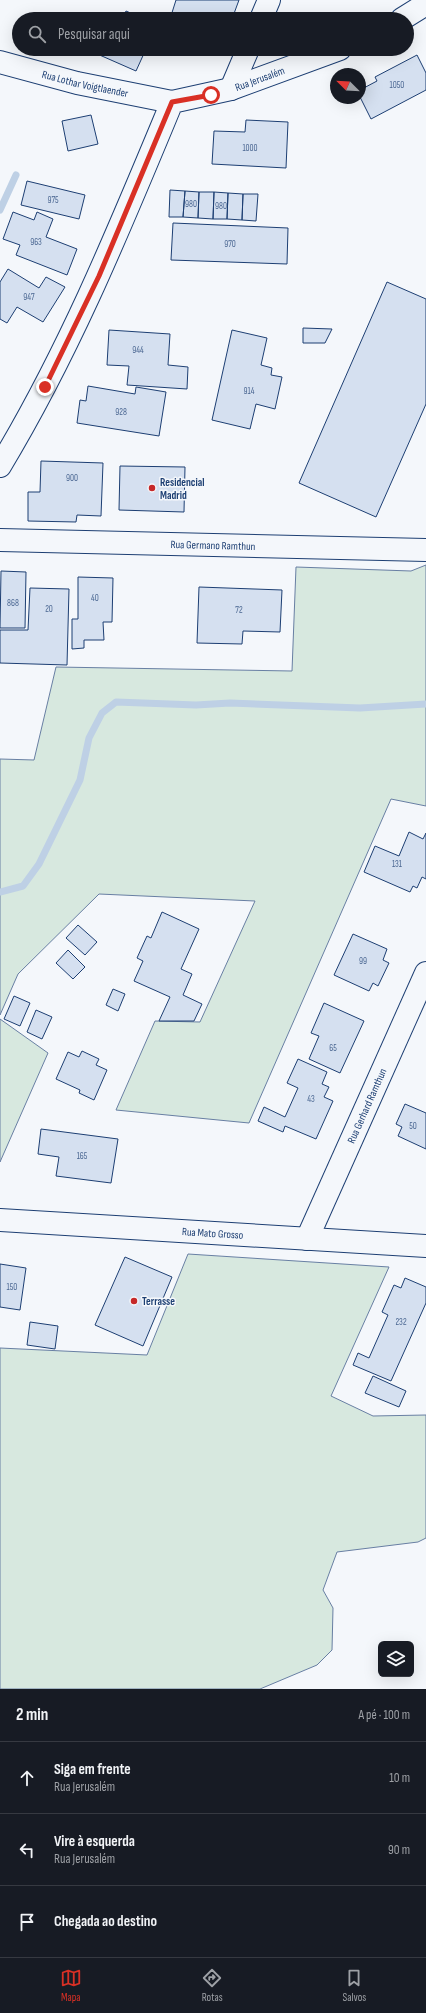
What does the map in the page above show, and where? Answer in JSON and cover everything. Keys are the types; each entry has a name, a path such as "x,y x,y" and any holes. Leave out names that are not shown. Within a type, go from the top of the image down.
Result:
{"street":[{"path":"264,12 269,0"},
{"path":"413,12 426,4"},
{"path":"231,89 245,56"},
{"name":"Rua Jerusalém","path":"172,102 231,89 321,56"},
{"name":"Rua Lothar Voigtlaender","path":"0,62 78,83 172,102"},
{"path":"0,466 45,387 70,338 99,276 172,102"},
{"name":"Rua Germano Ramthun","path":"0,540 426,550"},
{"name":"Rua Gerhard Ramthun","path":"307,1239 426,973"},
{"name":"Rua Mato Grosso","path":"0,1220 426,1246"}],"shaded area":[{"path":"426,565 426,806 391,799 249,1123 116,1110 155,1021 200,1022 255,901 99,894 18,974 0,1015 0,759 34,760 56,667 292,671 296,567 411,571"},
{"path":"0,1019 48,1053 0,1162"},
{"path":"188,1254 389,1267 331,1396 373,1416 426,1415 426,1538 418,1542 337,1552 323,1590 333,1608 332,1650 317,1665 260,1689 0,1689 0,1348 147,1355"}],"building":[{"path":"176,0 239,0 235,12 172,12"},
{"path":"417,55 426,73 426,90 371,119 364,104 366,104 366,87 377,81 375,77"},
{"path":"102,56 143,56 136,71"},
{"path":"91,115 98,144 68,151 62,121"},
{"path":"246,120 288,122 286,168 212,164 214,131 245,132"},
{"path":"27,181 85,195 79,219 21,205"},
{"path":"170,190 185,191 183,217 169,217"},
{"path":"185,191 199,192 198,218 183,217"},
{"path":"199,192 214,192 213,219 198,218"},
{"path":"214,192 228,193 227,219 213,219"},
{"path":"228,193 243,194 242,220 227,219"},
{"path":"243,194 258,194 256,221 242,220"},
{"path":"13,212 34,220 37,212 53,219 46,237 77,249 67,275 16,255 20,245 3,239"},
{"path":"173,223 288,228 287,264 171,260"},
{"path":"8,269 39,288 46,277 65,287 43,322 17,307 7,323 0,319 0,282"},
{"path":"387,282 426,299 426,404 376,517 299,483"},
{"path":"303,328 332,329 325,343 303,343"},
{"path":"109,330 170,334 168,365 188,367 187,389 127,385 129,366 107,365"},
{"path":"232,330 267,338 261,365 272,368 271,375 282,377 275,409 256,404 250,429 212,420"},
{"path":"88,386 135,394 136,387 166,392 159,436 77,423 80,400 86,401"},
{"path":"41,461 103,463 101,516 77,515 76,522 28,521 28,492 40,492"},
{"name":"Residencial Madrid","path":"120,466 185,467 184,512 119,510"},
{"path":"1,571 26,572 25,628 0,628"},
{"path":"78,577 113,578 112,622 103,622 104,640 84,640 84,648 72,649 72,619 78,619"},
{"path":"199,587 282,590 280,632 243,631 242,644 197,643"},
{"path":"30,588 69,589 67,665 0,663 0,630 28,630"},
{"path":"409,832 423,839 426,833 426,879 422,877 417,888 413,886 410,892 364,872 375,846 399,856"},
{"path":"162,912 199,929 181,969 192,974 183,995 202,1004 194,1021 159,1021 170,997 134,981 143,961 137,958 147,936 151,938"},
{"path":"78,925 97,942 85,955 66,938"},
{"path":"353,934 387,949 383,960 389,963 378,986 373,983 369,991 334,975"},
{"path":"68,950 85,967 73,979 56,963"},
{"path":"113,989 125,994 118,1011 106,1005"},
{"path":"14,996 30,1003 20,1026 4,1019"},
{"path":"324,1003 364,1021 340,1073 309,1059 319,1036 311,1033"},
{"path":"36,1010 52,1017 42,1039 27,1032"},
{"path":"82,1051 99,1059 96,1065 107,1070 94,1100 79,1093 80,1090 56,1079 68,1052 79,1057"},
{"path":"298,1059 327,1072 322,1084 329,1087 324,1097 333,1101 316,1139 285,1126 283,1132 258,1121 264,1107 285,1117 298,1088 287,1083"},
{"path":"405,1104 426,1113 426,1149 398,1136 402,1127 396,1124"},
{"path":"41,1129 118,1139 111,1183 56,1176 59,1157 38,1154"},
{"name":"Terrasse","path":"125,1257 172,1277 143,1346 95,1325"},
{"path":"0,1264 26,1268 20,1310 0,1307"},
{"path":"405,1278 426,1287 426,1303 391,1381 353,1365 358,1353 369,1358 388,1315 382,1312 394,1285 401,1288"},
{"path":"30,1322 58,1326 55,1349 27,1345"},
{"path":"373,1376 406,1391 399,1407 365,1393"}],"waterway":[{"path":"0,210 16,175"},
{"path":"0,892 23,886 39,864 80,780 89,738 102,713 116,702 196,705 230,703 360,708 426,704"}],"place":[{"name":"Residencial Madrid","path":"152,488"},
{"name":"Terrasse","path":"134,1301"}],"route":[{"path":"45,387 99,276 172,102 211,95"}]}
